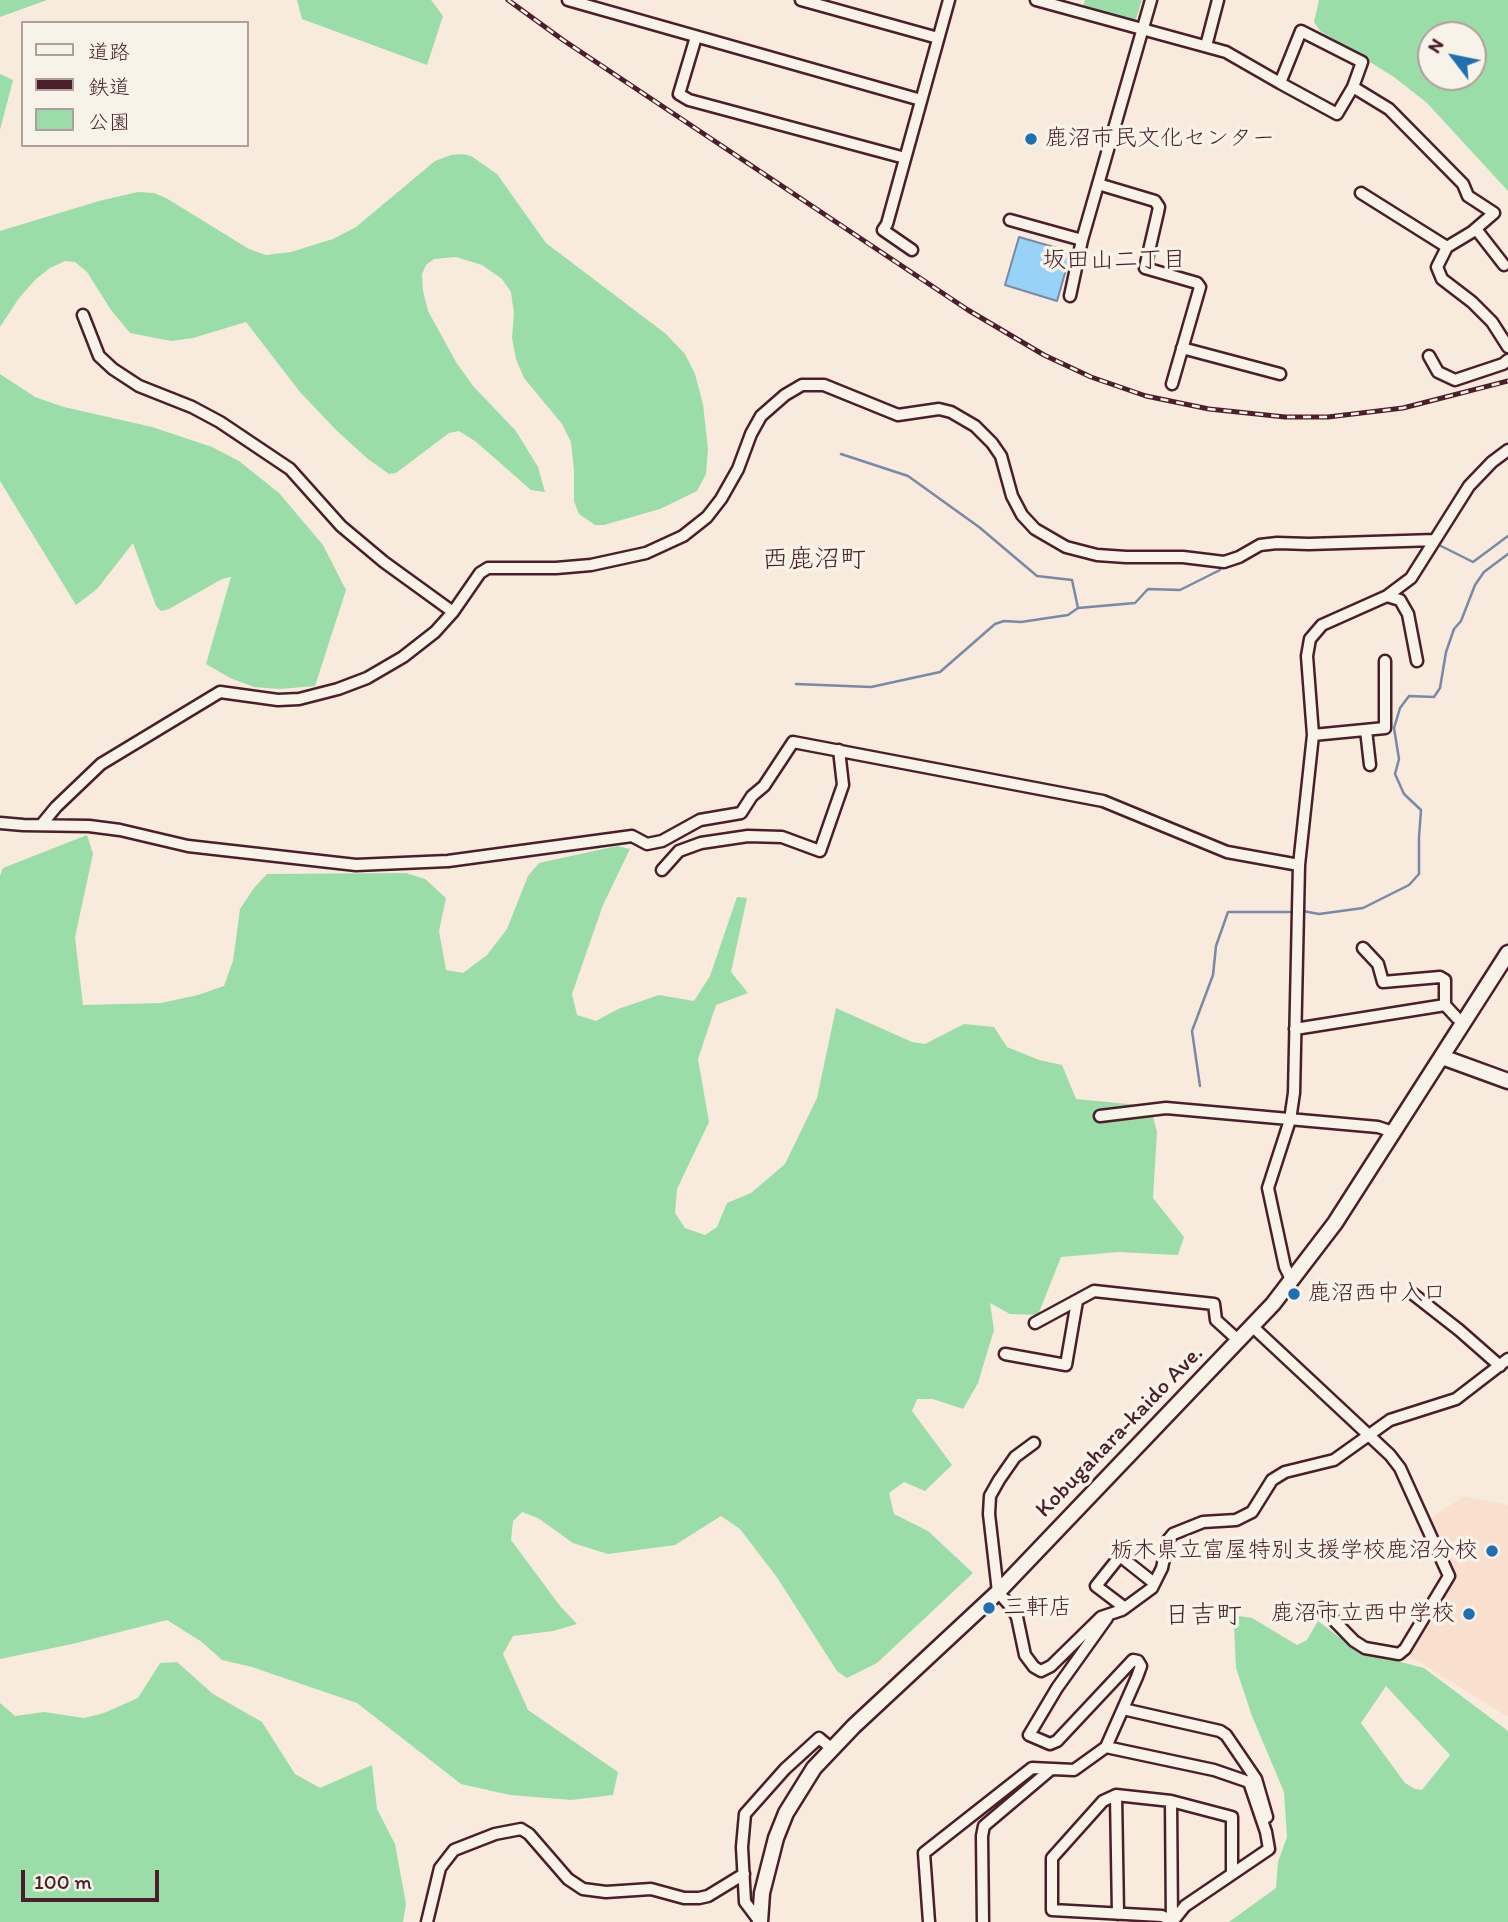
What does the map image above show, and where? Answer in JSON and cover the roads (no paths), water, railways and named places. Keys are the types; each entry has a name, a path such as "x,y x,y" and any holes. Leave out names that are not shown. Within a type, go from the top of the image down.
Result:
{"main road":[{"name":"Kobugahara-kaido Ave.","path":"760,1922 768,1864 786,1813 799,1790 831,1748 998,1592 1253,1327 1292,1281 1335,1223 1508,953"},
{"path":"1442,1056 1508,1081"}],"street":[{"path":"568,0 921,100"},
{"path":"801,0 938,38"},
{"path":"912,250 883,230 887,224 950,0"},
{"path":"1036,0 1226,52 1280,83 1337,114 1353,87 1362,62 1301,31 1280,83"},
{"path":"1070,296 1082,240 1151,0"},
{"path":"1206,46 1218,0"},
{"path":"696,37 679,94 689,100 905,158"},
{"path":"1353,87 1389,109 1463,184 1468,196 1494,213 1476,229 1447,247 1437,267 1438,273 1492,323 1508,347"},
{"path":"1098,184 1149,198 1159,206 1145,268 1197,283 1200,287 1172,384"},
{"path":"1361,193 1447,247"},
{"path":"1010,220 1082,240"},
{"path":"1476,229 1504,265"},
{"path":"83,315 99,356 113,369 139,386 211,417 290,469 341,526 384,562 453,612"},
{"path":"1182,348 1280,374"},
{"path":"1429,356 1438,372 1455,380 1508,360"},
{"path":"41,824 101,764 220,692 278,700 299,698 338,689 367,678 403,657 435,632 453,612 480,573 488,568 592,565 646,553 683,536 707,517 720,499 738,469 761,416 785,395 810,383 824,385 898,415 939,409 951,412 975,426 1001,456 1012,496 1022,515 1035,529 1066,547 1107,556 1224,562 1260,545 1278,543 1435,540"},
{"path":"1292,1281 1285,1266 1268,1188 1290,1120 1294,1093 1299,865 1313,735 1307,656 1310,639 1322,625 1387,596 1411,578 1469,486 1508,450"},
{"path":"1387,596 1401,600 1408,614 1417,661"},
{"path":"1313,735 1385,728 1385,661"},
{"path":"1366,730 1370,765"},
{"path":"0,823 89,825 188,846 356,865 448,861 632,836 647,844 662,841 700,820 740,813 752,796 764,786 793,742 1103,801 1227,852 1299,865"},
{"path":"662,870 679,851 701,843 748,836 782,837 820,851 843,785 839,750"},
{"path":"1363,948 1378,964 1383,982 1440,977 1445,980 1444,1005 1464,1022"},
{"path":"1295,1029 1444,1005"},
{"path":"1100,1116 1166,1108 1378,1127 1393,1132"},
{"path":"1035,1323 1094,1291 1214,1304 1216,1320 1239,1341"},
{"path":"1034,1443 1015,1457 990,1496 990,1543 998,1592 1017,1618 1025,1655 1034,1667 1041,1671 1051,1666 1101,1617 1125,1608 1152,1588 1162,1568 1168,1540 1173,1534 1203,1522 1236,1520 1252,1512 1272,1480 1285,1472 1334,1460 1390,1420 1456,1399 1504,1362 1413,1294"},
{"path":"1005,1354 1066,1365 1077,1301"},
{"path":"1253,1327 1369,1433 1400,1468 1449,1576 1405,1649 1399,1654 1365,1648 1354,1641 1322,1608"},
{"path":"1125,1608 1096,1586 1120,1556 1154,1583"},
{"path":"929,1922 924,1853 1032,1768 1049,1771 1074,1770 1106,1747 1138,1677 1141,1665 1138,1661 1133,1660 1057,1741 1050,1744 1030,1735 1056,1688 1109,1615"},
{"path":"1123,1709 1220,1731 1226,1735 1256,1779 1267,1816 1264,1827"},
{"path":"760,1922 745,1902 742,1847 745,1814 785,1769 819,1738 831,1748"},
{"path":"1106,1747 1214,1770 1249,1782 1269,1849 1185,1906 1173,1922"},
{"path":"983,1922 984,1826 1049,1771"},
{"path":"1173,1922 1161,1916 1052,1910 1052,1858 1104,1801 1116,1795 1171,1801 1231,1818 1232,1874"},
{"path":"1116,1795 1118,1914"},
{"path":"1171,1801 1173,1922"},
{"path":"427,1922 440,1868 454,1850 495,1834 521,1829 529,1834 568,1879 583,1889 606,1892 651,1889 684,1898 699,1898 708,1896 744,1874"}],"water":[{"path":"1019,237 1071,252 1057,301 1005,285"}],"waterway":[{"path":"841,454 908,476 979,527 1037,576 1072,580 1078,608"},
{"path":"1441,546 1473,562 1508,536"},
{"path":"1337,548 1379,547"},
{"path":"1248,557 1263,550"},
{"path":"1303,911 1319,914 1363,908 1409,885 1419,874 1421,810 1404,794 1395,774 1399,759 1394,728 1400,708 1409,696 1434,697 1440,688 1446,652 1475,585 1484,572 1508,554"},
{"path":"796,684 871,687 940,672 995,624 1068,615 1078,608 1135,603 1148,589 1180,590 1220,570"},
{"path":"1200,1086 1192,1031 1213,975 1216,946 1228,912 1296,912"}],"railway":[{"path":"508,0 563,40 968,310 1044,355 1091,377 1146,396 1209,409 1285,417 1328,417 1403,408 1508,381"}],"place":[{"name":"鹿沼市民文化センター","path":"1031,139"},
{"name":"鹿沼西中入口","path":"1294,1294"},
{"name":"栃木県立富屋特別支援学校鹿沼分校","path":"1492,1551"},
{"name":"三軒店","path":"989,1608"},
{"name":"鹿沼市立西中学校","path":"1469,1614"}],"district":[{"name":"坂田山二丁目","path":"1114,261"},
{"name":"西鹿沼町","path":"814,560"},
{"name":"日吉町","path":"1203,1616"}]}
